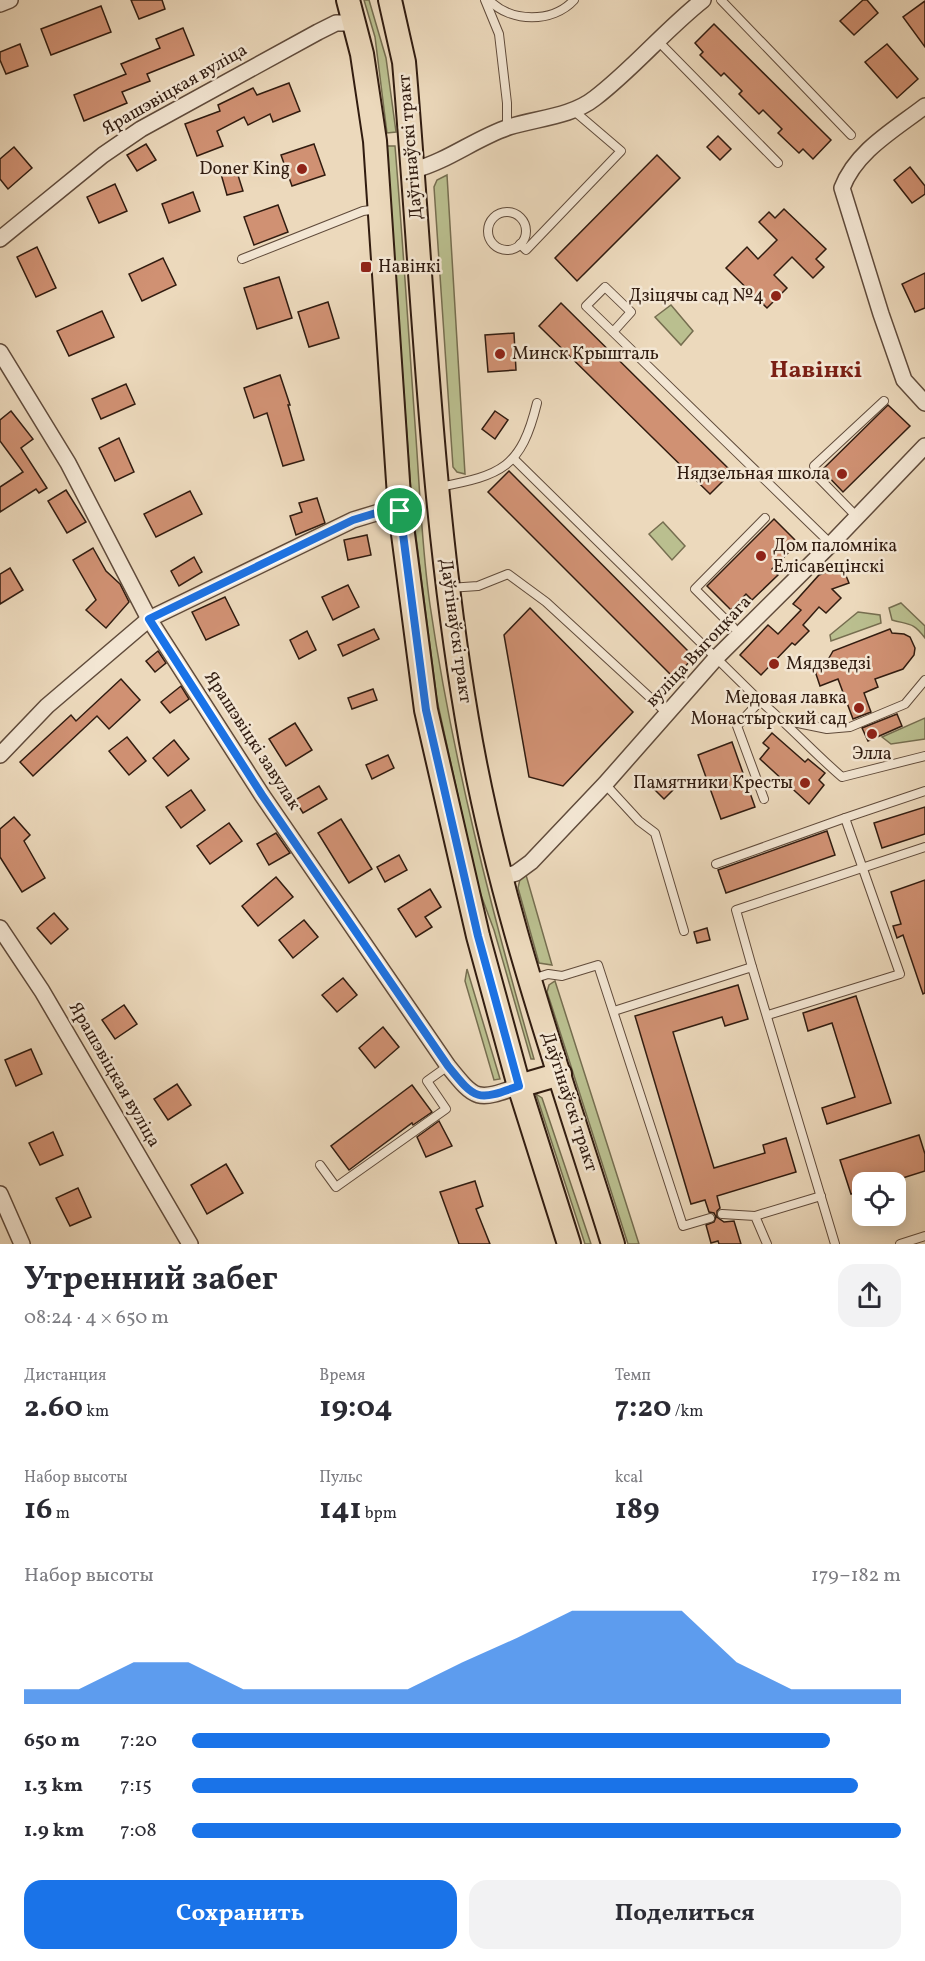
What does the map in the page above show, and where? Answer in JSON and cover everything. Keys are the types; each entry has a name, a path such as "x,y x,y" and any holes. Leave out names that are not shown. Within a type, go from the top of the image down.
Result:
{"main road":[{"name":"Даўгінаўскі тракт","path":"348,0 362,54 375,141 400,511 426,710 478,936 519,1086 569,1244"},
{"name":"Даўгінаўскі тракт","path":"390,0 404,62 438,488 448,588 467,722 500,879 614,1244"},
{"path":"519,1086 560,1074"}],"street":[{"path":"0,4 10,0"},
{"path":"414,170 451,157 507,128 573,110 594,100 703,0"},
{"name":"Ярашэвіцкая вуліца","path":"0,239 103,155 141,129 327,27 336,23 354,22"},
{"path":"925,106 862,155 848,173 842,188 904,380 925,403"},
{"name":"Ярашэвіцкі завулак","path":"0,352 68,463 149,619 262,795 448,1066 471,1093 484,1097 519,1086"},
{"name":"вуліца Выгоцкага","path":"500,879 516,873 531,862 605,784 716,658 831,544 925,446"},
{"path":"0,754 47,706 149,619 353,520 376,513 400,511"},
{"name":"Ярашэвіцкая вуліца","path":"0,928 42,992 190,1244"},
{"path":"0,1194 22,1244"}],"lane":[{"path":"487,0 512,15 532,18 553,14 574,0"},
{"path":"487,0 500,34 507,103 507,128"},
{"path":"721,0 851,135"},
{"path":"657,40 778,163"},
{"path":"520,244 526,250 621,152 573,110"},
{"path":"242,259 363,211 379,208"},
{"path":"507,212 519,216 526,227 524,240 520,244 509,250 493,243 488,232 495,216 507,212"},
{"path":"613,332 631,312 605,287 586,306 831,544"},
{"path":"857,517 816,475 814,466 884,401"},
{"path":"438,488 470,482 490,474 514,459 529,434 537,403"},
{"path":"514,459 760,701 842,777 925,756"},
{"path":"733,627 695,589 765,518"},
{"path":"448,588 478,586 508,574 546,602 668,714"},
{"path":"782,719 827,729 850,728 904,704 925,680"},
{"path":"760,701 737,726 764,799"},
{"path":"605,784 639,821 655,833 684,931"},
{"path":"716,864 925,791"},
{"path":"768,1015 900,974 845,818"},
{"path":"835,1244 736,910 925,847"},
{"path":"530,980 548,974 562,976 598,964 683,1226 710,1218"},
{"path":"614,1011 752,967"},
{"path":"320,1165 336,1187 446,1109 427,1081 448,1066"},
{"path":"722,1214 754,1216 821,1196"},
{"path":"754,1216 767,1244"},
{"path":"900,1244 925,1236"}],"green space":[{"path":"364,0 369,0 386,58 396,132 387,133 375,37"},
{"path":"386,146 395,146 423,543 439,663 475,834 534,1059 531,1059 494,930 478,887 437,700 412,506"},
{"path":"447,175 465,474 457,472 453,467 434,187 437,180"},
{"path":"671,305 693,331 681,345 655,317"},
{"path":"663,522 685,546 672,560 649,534"},
{"path":"901,603 925,626 925,638 914,627 892,620 889,608"},
{"path":"858,612 880,615 881,623 831,641 830,635"},
{"path":"925,718 925,739 891,744 882,737"},
{"path":"526,875 552,965 539,963 518,888 520,879"},
{"path":"467,969 500,1079 494,1080 465,981"},
{"path":"555,981 639,1244 628,1244 547,992 549,985"},
{"path":"536,1094 542,1098 591,1244 585,1244"}],"building":[{"path":"131,0 162,0 165,9 139,19"},
{"path":"863,0 867,0 878,13 854,35 840,21"},
{"path":"925,1 925,47 903,17"},
{"path":"101,6 111,32 51,55 41,29"},
{"path":"714,24 831,140 813,159 803,149 799,153 778,133 782,129 763,110 759,114 739,94 742,91 724,73 721,76 700,55 703,52 695,43"},
{"path":"183,28 194,55 147,74 150,81 122,92 127,103 84,121 74,95 126,74 121,64 160,48 156,39"},
{"path":"20,44 28,66 6,74 0,60 0,52"},
{"path":"887,44 918,79 897,98 865,62"},
{"path":"289,83 300,111 273,122 270,114 248,125 244,117 217,131 223,146 197,156 185,124 220,111 218,105 253,88 257,95"},
{"path":"718,136 731,149 720,160 707,147"},
{"path":"146,144 156,160 137,171 127,155"},
{"path":"314,144 325,175 292,186 281,155"},
{"path":"14,147 32,168 8,189 0,179 0,159"},
{"path":"657,155 680,178 577,281 555,258"},
{"path":"910,167 925,186 925,194 912,203 894,180"},
{"path":"236,169 243,191 227,195 221,174"},
{"path":"115,184 127,211 99,223 87,197"},
{"path":"193,192 200,211 169,223 162,204"},
{"path":"278,205 288,232 254,245 244,217"},
{"path":"784,209 826,249 816,259 824,267 813,278 792,257 774,275 787,288 767,308 726,268 747,247 758,259 777,240 759,222 769,212 775,218"},
{"path":"37,247 56,288 36,297 17,257"},
{"path":"163,258 176,285 142,301 129,274"},
{"path":"925,273 925,308 915,312 902,284"},
{"path":"279,277 292,318 257,329 244,288"},
{"path":"328,302 339,338 309,347 298,312"},
{"path":"561,303 732,472 710,494 539,326"},
{"path":"102,311 114,337 69,356 57,331"},
{"path":"514,333 516,370 488,372 485,335"},
{"path":"280,375 304,460 283,466 267,413 254,418 244,388"},
{"path":"126,384 135,404 101,419 92,399"},
{"path":"888,405 910,426 843,492 822,470"},
{"path":"11,411 33,439 21,448 47,488 39,493 36,489 0,512 0,487 23,472 0,441 0,420"},
{"path":"495,411 508,420 495,439 482,429"},
{"path":"119,438 134,472 115,481 99,448"},
{"path":"509,471 694,657 674,678 488,492"},
{"path":"66,490 86,522 67,533 48,501"},
{"path":"190,491 202,514 156,537 144,514"},
{"path":"317,498 325,523 296,535 290,516 302,512 299,503"},
{"name":"Дом паломніка Елісавецінскі","path":"774,519 798,543 772,569 778,575 752,600 746,594 731,610 707,586"},
{"path":"367,535 371,555 348,560 344,540"},
{"path":"93,548 106,571 120,584 129,602 106,628 86,610 96,600 73,560"},
{"path":"194,557 202,572 179,586 171,571"},
{"path":"842,566 849,583 832,589 841,598 826,613 819,607 803,625 809,631 795,645 792,643 761,675 740,655 768,625 778,634 801,610 793,604 819,575"},
{"path":"10,568 23,590 0,604 0,574"},
{"path":"348,585 359,607 333,620 322,597"},
{"path":"225,597 239,625 206,640 192,612"},
{"path":"530,608 633,712 563,786 529,777 504,635"},
{"path":"374,629 379,639 343,656 338,645"},
{"path":"890,629 892,633 910,637 915,648 914,655 903,669 875,679 878,687 864,693 871,712 853,719 838,679 820,686 815,671 831,665 829,658 833,651"},
{"path":"307,631 316,650 299,659 290,640"},
{"path":"158,651 166,663 155,672 146,661"},
{"path":"121,679 140,700 109,729 97,716 33,776 20,762 71,715 76,721"},
{"path":"181,686 189,699 170,713 161,702"},
{"path":"373,689 377,700 352,709 348,698"},
{"path":"897,714 902,726 868,741 862,728"},
{"path":"295,723 312,750 286,766 269,739"},
{"path":"772,733 805,762 808,759 825,773 819,780 824,785 809,804 760,759 769,748 763,743"},
{"path":"127,737 146,761 129,775 109,751"},
{"path":"174,740 189,759 168,776 153,758"},
{"path":"732,742 755,807 721,819 698,755"},
{"path":"388,755 394,768 372,779 366,765"},
{"path":"661,779 673,790 664,799 653,788"},
{"path":"319,786 327,799 303,813 295,800"},
{"path":"191,790 205,810 181,828 166,807"},
{"path":"925,807 925,834 882,848 874,823"},
{"path":"14,817 30,835 24,841 45,878 22,892 0,857 0,829"},
{"path":"341,819 372,869 349,883 318,833"},
{"path":"229,823 242,841 210,864 197,846"},
{"path":"827,831 835,855 726,893 718,870"},
{"path":"276,833 290,853 269,865 257,844"},
{"path":"399,855 407,870 385,882 377,867"},
{"path":"276,877 293,897 258,926 242,906"},
{"path":"925,880 925,993 923,994 903,935 897,938 893,926 901,924 891,892"},
{"path":"430,889 441,907 425,917 432,927 416,937 398,909"},
{"path":"54,913 68,929 51,944 37,928"},
{"path":"304,920 318,937 293,958 279,940"},
{"path":"707,928 710,940 697,943 694,932"},
{"path":"343,978 357,995 337,1012 322,995"},
{"path":"738,985 748,1019 725,1026 722,1017 673,1032 714,1168 765,1153 763,1145 786,1138 796,1172 717,1196 720,1208 717,1211 717,1217 724,1222 734,1221 741,1244 719,1244 718,1241 711,1243 706,1225 714,1222 716,1217 714,1213 709,1212 705,1200 691,1204 635,1016"},
{"path":"856,996 891,1103 827,1124 822,1108 855,1097 832,1023 808,1031 803,1013"},
{"path":"124,1005 137,1024 115,1039 102,1020"},
{"path":"383,1027 399,1047 375,1068 359,1048"},
{"path":"31,1049 42,1074 16,1086 5,1060"},
{"path":"177,1084 191,1105 168,1120 154,1099"},
{"path":"412,1085 432,1112 413,1125 412,1123 349,1170 331,1146"},
{"path":"439,1121 452,1146 426,1157 417,1137"},
{"path":"53,1132 63,1155 40,1165 29,1143"},
{"path":"919,1135 925,1154 925,1171 906,1177 906,1172 852,1172 851,1194 840,1160"},
{"path":"226,1164 243,1193 207,1214 191,1185"},
{"path":"475,1181 483,1206 476,1209 490,1244 459,1244 440,1192"},
{"path":"78,1188 91,1217 70,1226 56,1198"}],"place":[{"name":"Doner King","path":"302,169"},
{"name":"Навінкі","path":"366,267"},
{"name":"Дзіцячы сад №4","path":"776,296"},
{"name":"Минск Крышталь","path":"500,354"},
{"name":"Нядзельная школа","path":"842,474"},
{"name":"Дом паломніка Елісавецінскі","path":"761,556"},
{"name":"Мядзведзі","path":"774,664"},
{"name":"Медовая лавка Монастырский сад","path":"859,708"},
{"name":"Элла","path":"872,734"},
{"name":"Памятники Кресты","path":"805,783"}],"district":[{"name":"Навінкі","path":"816,371"}],"route":[{"path":"400,511 426,710 478,936 519,1086 484,1097 471,1093 448,1066 262,795 149,619 353,520 376,513 400,511"}]}
